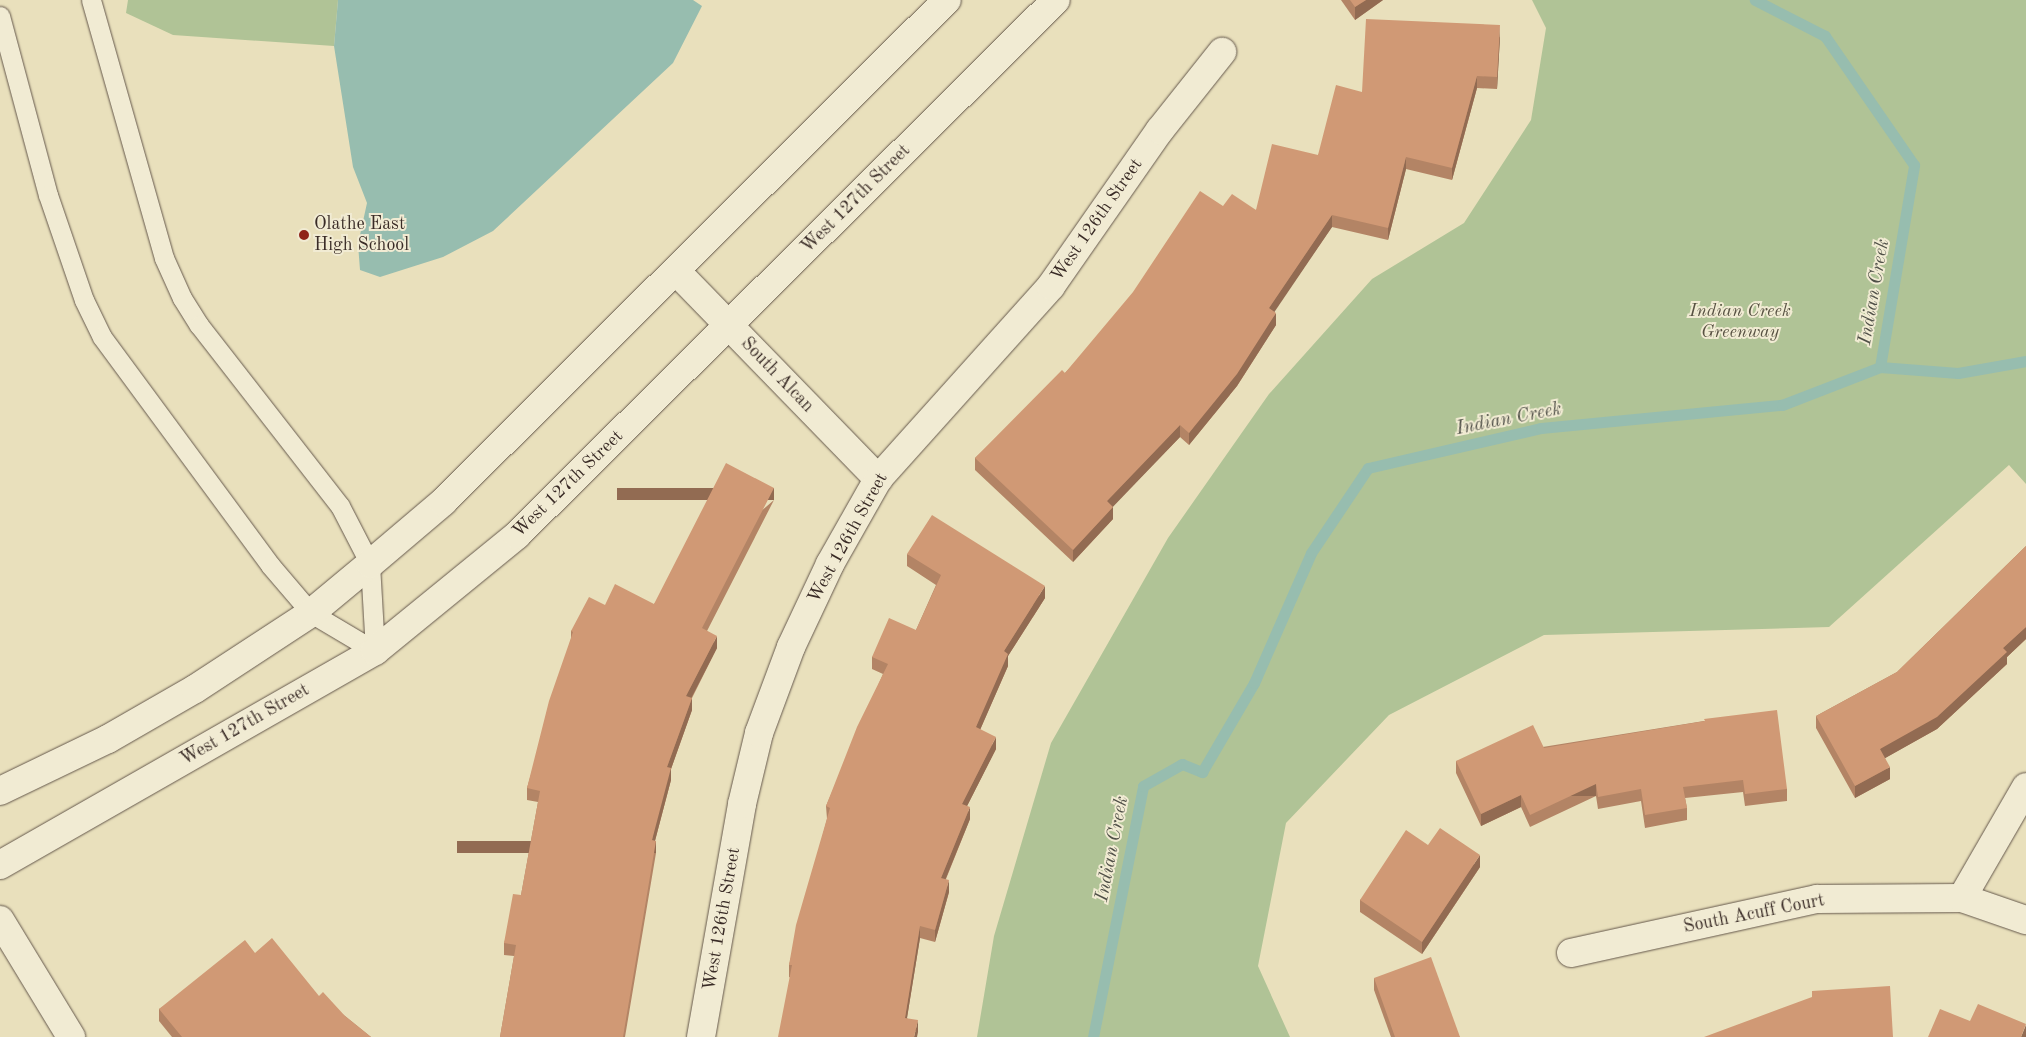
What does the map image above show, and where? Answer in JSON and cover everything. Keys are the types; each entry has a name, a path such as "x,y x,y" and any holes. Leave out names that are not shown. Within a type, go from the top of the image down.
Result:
{"main road":[{"path":"0,791 116,735 195,689 311,613 370,564 443,502 677,272 947,0"},
{"name":"West 127th Street","path":"0,865 375,650 517,535 1056,0"},
{"name":"West 126th Street","path":"701,1037 742,804 760,733 795,639 830,564 878,478 1051,286 1160,130 1222,52"},
{"name":"South Alcan","path":"677,272 878,478"},
{"path":"1962,898 2026,787"},
{"name":"South Acuff Court","path":"1571,953 1817,898 1962,898 2026,920"},
{"path":"0,920 71,1037"}],"lane":[{"path":"91,0 164,258 182,298 199,326 340,506 370,564 375,650"},
{"path":"0,16 48,195 84,300 102,337 270,565 311,613 375,650"}],"green space":[{"path":"128,0 338,0 334,46 173,35 126,13"},
{"name":"Indian Creek Greenway","path":"1532,0 2026,0 2026,484 2009,465 1829,627 1544,635 1389,715 1286,823 1258,966 1290,1037 977,1037 994,936 1051,743 1168,538 1269,394 1372,279 1464,223 1531,120 1546,28"}],"shaded area":[{"path":"338,0 693,0 702,6 673,63 493,231 443,257 380,277 360,270 358,244 367,203 353,167 334,46"}],"building":[{"path":"1350,0 1366,0 1355,7"},
{"path":"1366,19 1500,25 1497,77 1477,76 1452,168 1406,157 1388,228 1332,215 1269,308 1276,313 1237,374 1189,433 1180,425 1107,501 1113,507 1073,550 975,458 1062,370 1065,373 1133,292 1200,191 1223,206 1232,194 1256,210 1272,144 1318,155 1336,85 1362,92"},
{"path":"726,463 774,488 702,628 717,636 686,696 692,698 667,767 671,768 652,840 656,841 623,1037 500,1037 516,945 504,943 513,894 521,895 540,791 527,788 549,701 573,632 571,631 589,597 605,605 615,584 654,604"},
{"path":"932,515 1045,586 1004,651 1008,654 976,727 996,737 962,804 970,807 941,878 949,880 935,930 920,926 905,1018 918,1020 914,1037 778,1037 792,965 789,965 796,925 830,808 826,806 857,727 888,664 872,657 889,618 916,630 941,575 907,554"},
{"path":"2026,546 2026,627 2003,648 2007,652 1937,717 1880,749 1890,767 1855,786 1816,716 1897,672"},
{"path":"1777,710 1787,789 1745,794 1743,780 1683,787 1687,808 1645,815 1641,789 1598,797 1596,784 1530,815 1521,795 1481,814 1456,761 1533,725 1544,748 1705,721 1704,719"},
{"path":"1440,828 1480,855 1422,942 1360,900 1406,830 1428,845"},
{"path":"272,938 319,996 323,992 345,1016 371,1037 182,1037 159,1009 245,940 255,953"},
{"path":"1431,957 1460,1037 1395,1037 1374,978"},
{"path":"1890,986 1893,1037 1704,1037 1812,997 1812,991"},
{"path":"1978,1004 2026,1024 2021,1037 1928,1037 1940,1009 1970,1021"}],"waterway":[{"name":"Indian Creek","path":"1093,1037 1143,786 1182,764 1202,772 1254,683 1311,553 1368,468 1541,428 1782,405 1880,367 1914,165 1825,36 1755,0"},
{"path":"1880,367 1958,373 2026,361"}],"place":[{"name":"Olathe East High School","path":"304,235"}]}
